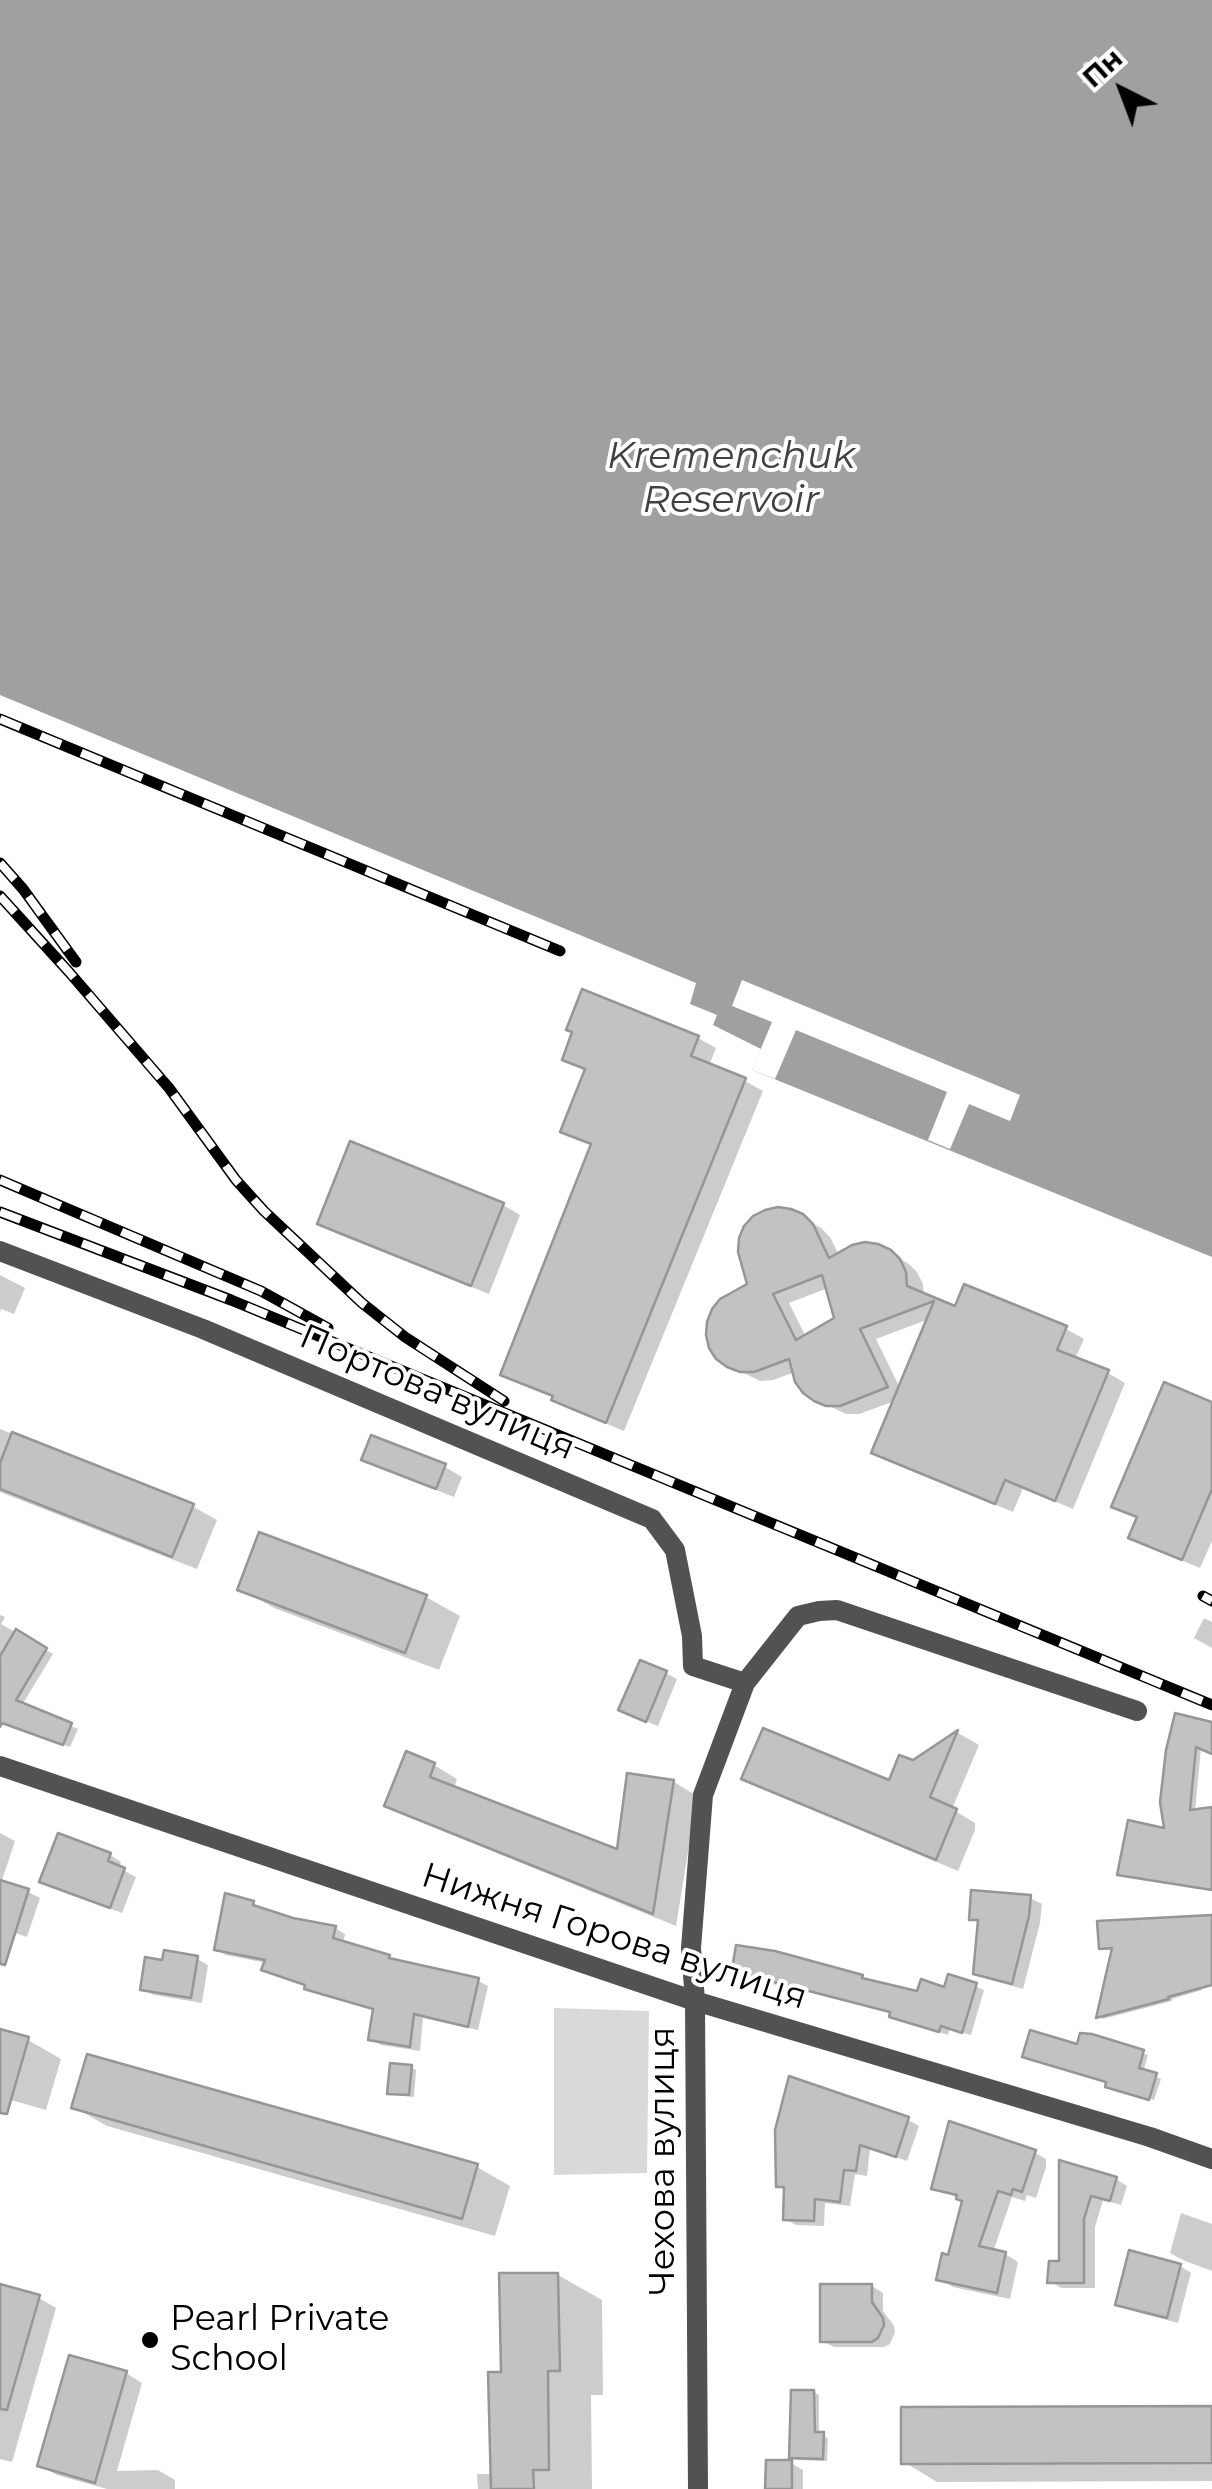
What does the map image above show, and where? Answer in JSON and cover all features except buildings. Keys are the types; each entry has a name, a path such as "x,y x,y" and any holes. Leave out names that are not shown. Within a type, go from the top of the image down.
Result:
{"street":[{"name":"Портова вулиця","path":"0,1251 203,1329 652,1519 675,1550 692,1636 693,1666 745,1683"},
{"name":"Чехова вулиця","path":"698,2489 695,2000 691,1948 702,1795 745,1683 798,1616 837,1610 1137,1711"},
{"name":"Нижня Горова вулиця","path":"0,1766 695,2000 1212,2159"}],"shaded area":[{"path":"554,2008 649,2011 647,2173 554,2175"}],"water":[{"name":"Kremenchuk Reservoir","path":"0,0 1212,0 1212,1257 752,1070 761,1049 713,1025 717,1015 690,1004 696,983 0,695"}],"pier":[{"path":"742,980 1020,1095 1010,1121 969,1104 950,1149 928,1140 947,1092 796,1030 775,1079 752,1070 772,1022 732,1006"}],"railway":[{"path":"0,719 560,951"},
{"path":"0,863 76,962"},
{"path":"0,896 169,1088 236,1180 264,1211 362,1303 405,1337 504,1401"},
{"path":"0,1180 261,1291 328,1328"},
{"path":"0,1212 231,1300 1212,1705"},
{"path":"1203,1596 1212,1601"}],"place":[{"name":"Pearl Private School","path":"150,2340"}]}
